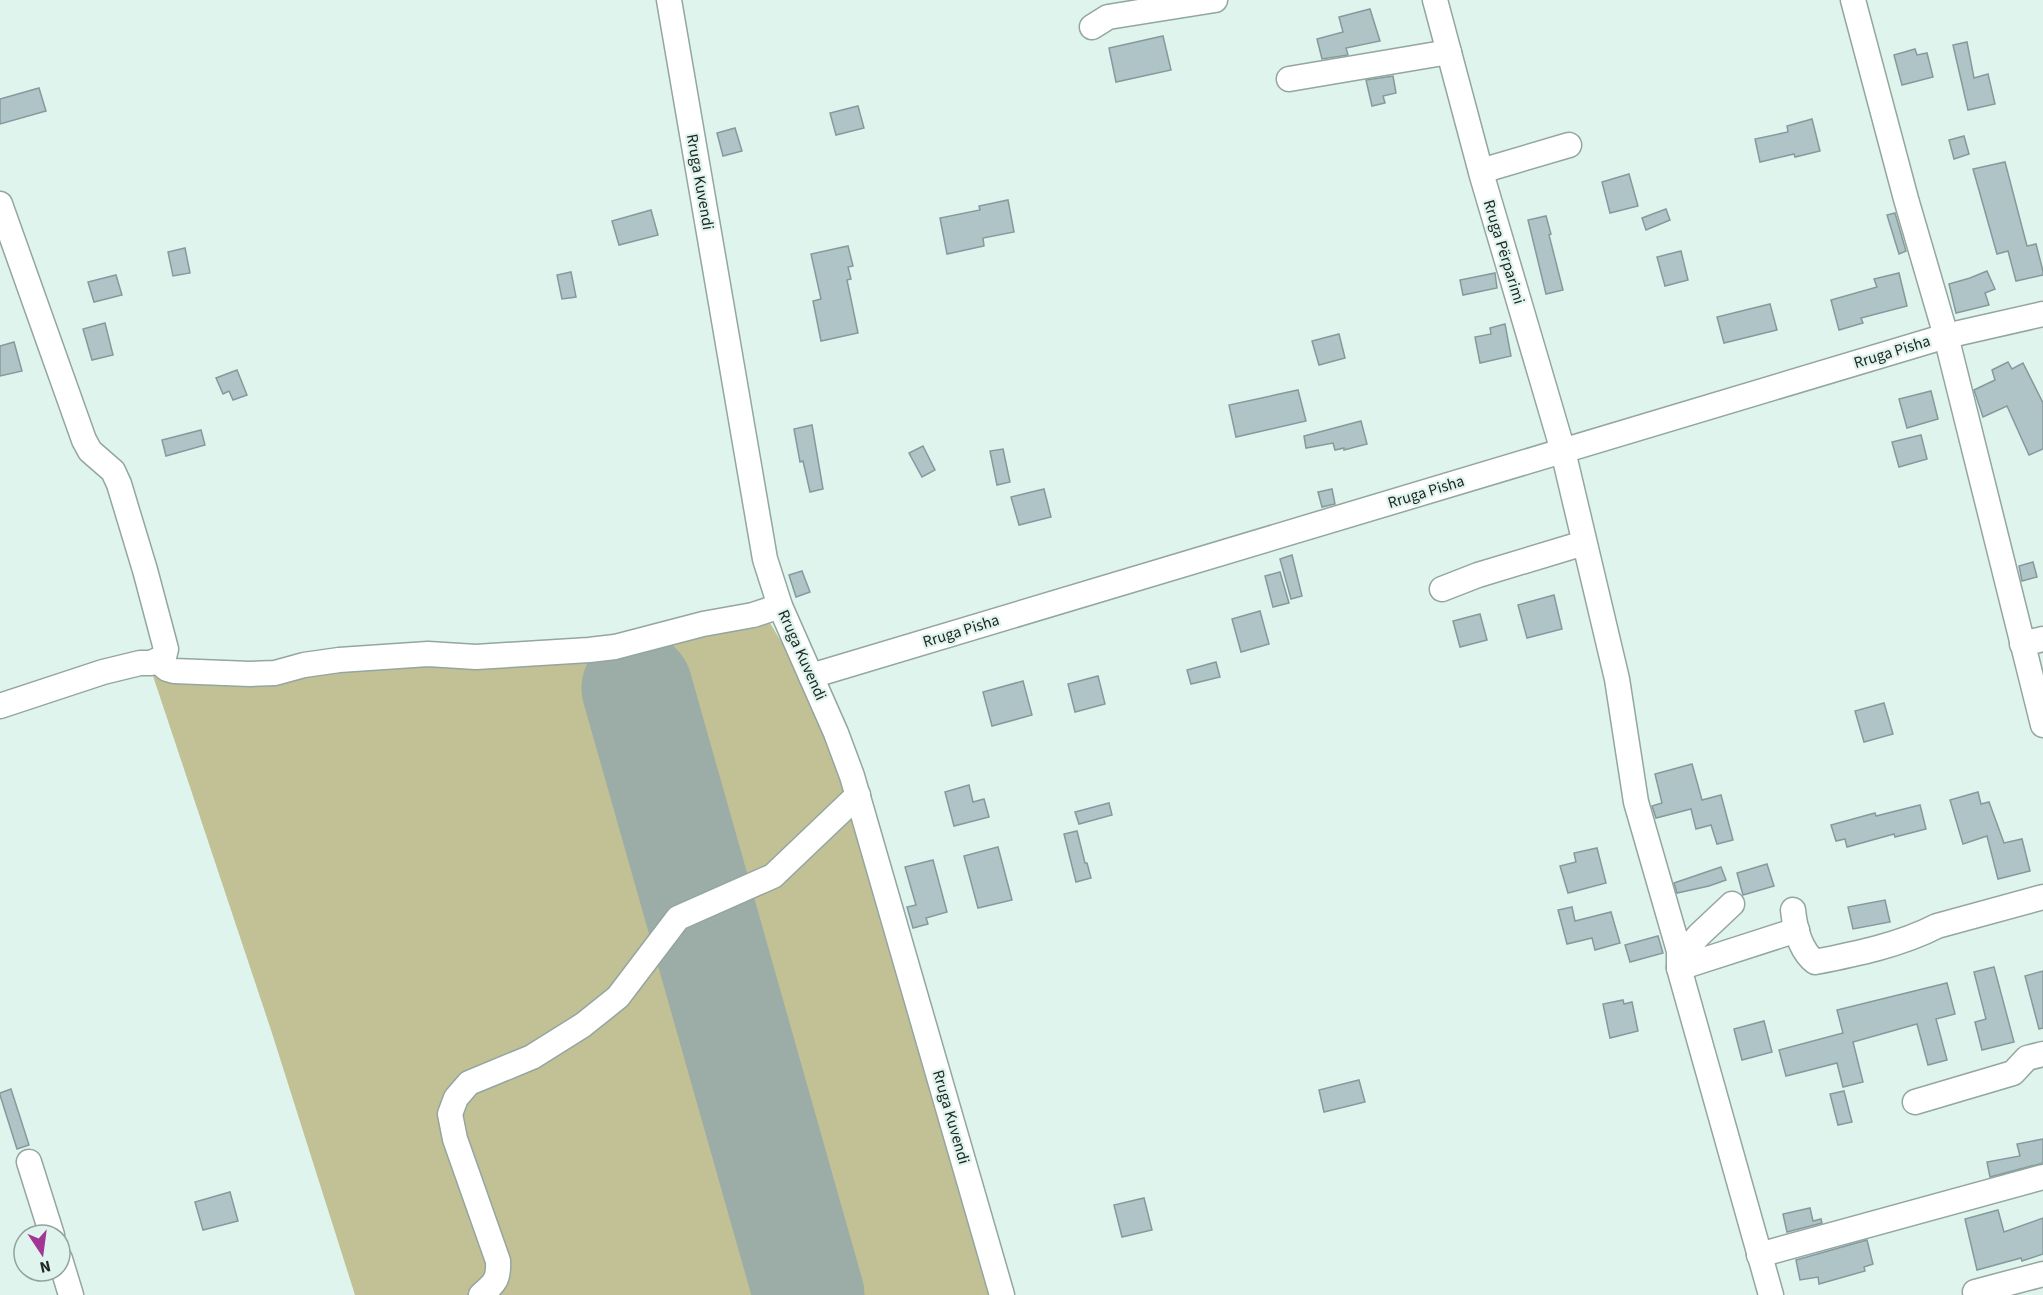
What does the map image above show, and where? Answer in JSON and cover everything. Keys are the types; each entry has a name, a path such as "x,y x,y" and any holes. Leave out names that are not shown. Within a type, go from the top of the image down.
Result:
{"street":[{"name":"Rruga Kuvendi","path":"669,0 765,559 780,606 836,733 858,795 1002,1295"},
{"path":"1092,27 1108,17 1215,0"},
{"name":"Rruga Përparimi","path":"1435,0 1481,171 1563,451 1617,679 1636,802 1679,951 1771,1295"},
{"path":"1853,0 1906,199 2033,642 2043,724"},
{"path":"1289,79 1449,52"},
{"path":"1481,171 1569,145"},
{"path":"0,204 84,440 90,451 113,471 119,484 166,649 164,657 158,661 103,672 0,706"},
{"name":"Rruga Pisha","path":"811,676 1946,336 2043,314"},
{"path":"1442,589 1478,575 1584,543"},
{"path":"158,661 167,669 174,671 250,674 274,673 304,665 348,659 428,654 476,657 589,650 753,615 780,606"},
{"path":"481,1295 499,1275 498,1261 455,1139 450,1114 456,1098 469,1083 532,1057 583,1025 618,997 678,918 773,876 858,795"},
{"path":"1683,967 1795,920 1808,957 1815,962 1871,950 1937,927 2043,897"},
{"path":"1683,967 1687,949 1732,904"},
{"path":"1915,1102 2013,1073 2027,1058 2043,1054"},
{"path":"29,1162 48,1223"},
{"path":"1759,1255 2043,1177"},
{"path":"1975,1292 2043,1274"}],"green space":[{"path":"753,621 770,623 785,648 829,742 996,1295 355,1295 271,1030 151,670 214,681"}],"building":[{"path":"1370,9 1380,41 1346,48 1348,55 1322,59 1317,39 1343,32 1339,17"},
{"path":"1163,36 1171,70 1116,82 1109,48"},
{"path":"1967,42 1974,78 1988,74 1995,104 1968,110 1953,45"},
{"path":"1915,49 1917,55 1927,53 1933,77 1902,85 1894,55"},
{"path":"1393,76 1396,93 1383,96 1385,103 1372,106 1366,80"},
{"path":"39,88 46,111 0,124 0,99"},
{"path":"858,106 864,128 836,135 830,113"},
{"path":"1812,119 1820,151 1760,162 1755,139 1788,132 1787,126"},
{"path":"735,128 742,151 723,156 717,133"},
{"path":"1964,136 1969,154 1954,159 1949,140"},
{"path":"2005,162 2027,246 2036,244 2043,271 2043,275 2016,281 2008,251 1997,254 1973,169"},
{"path":"1629,174 1638,206 1610,213 1602,182"},
{"path":"1008,200 1014,232 983,238 984,246 947,254 940,218 980,210 979,206"},
{"path":"1666,209 1670,220 1646,230 1642,218"},
{"path":"651,210 658,235 619,245 612,221"},
{"path":"1895,213 1906,251 1899,254 1887,215"},
{"path":"1546,216 1563,290 1546,294 1528,220"},
{"path":"848,246 853,266 848,267 851,279 847,280 858,333 821,341 813,301 821,299 811,254"},
{"path":"185,248 190,273 173,276 168,252"},
{"path":"1681,251 1688,280 1665,286 1657,257"},
{"path":"1987,271 1995,289 1985,293 1989,305 1956,313 1949,284"},
{"path":"571,272 576,297 562,299 557,275"},
{"path":"1495,273 1497,288 1463,295 1460,280"},
{"path":"1899,273 1907,306 1861,318 1863,323 1839,330 1831,300 1877,287 1874,279"},
{"path":"116,275 122,295 94,302 88,282"},
{"path":"1770,304 1777,330 1724,343 1717,317"},
{"path":"105,323 113,355 92,360 83,329"},
{"path":"1505,324 1511,356 1480,363 1475,337 1491,334 1490,328"},
{"path":"1339,334 1345,358 1319,365 1312,341"},
{"path":"14,342 22,371 0,376 0,346"},
{"path":"2008,362 2012,369 2023,363 2043,403 2043,449 2029,455 2007,406 1983,417 1974,390 1995,380 1992,370"},
{"path":"237,370 247,395 233,400 229,391 223,394 216,378"},
{"path":"1298,390 1306,421 1236,437 1229,405"},
{"path":"1931,391 1938,419 1907,428 1899,399"},
{"path":"1361,421 1367,444 1344,450 1344,448 1335,450 1333,443 1306,448 1304,436"},
{"path":"812,425 823,489 810,492 803,461 800,462 794,429"},
{"path":"201,430 205,445 166,456 162,440"},
{"path":"1921,435 1927,459 1899,467 1892,442"},
{"path":"923,446 935,470 922,477 909,453"},
{"path":"1003,449 1010,482 997,485 990,451"},
{"path":"1044,489 1051,517 1019,525 1011,497"},
{"path":"1332,489 1335,504 1322,507 1318,492"},
{"path":"1292,555 1302,596 1291,599 1280,559"},
{"path":"2033,562 2037,577 2022,581 2019,566"},
{"path":"802,571 810,592 796,597 789,575"},
{"path":"1280,572 1289,603 1273,607 1265,576"},
{"path":"1554,595 1562,629 1527,638 1518,605"},
{"path":"1260,611 1269,644 1241,652 1232,619"},
{"path":"1480,614 1487,640 1460,647 1453,621"},
{"path":"1216,662 1220,677 1191,684 1187,670"},
{"path":"1098,676 1105,704 1075,712 1068,684"},
{"path":"1023,681 1032,715 992,726 983,692"},
{"path":"1884,703 1893,734 1864,742 1855,711"},
{"path":"1692,764 1702,800 1721,795 1733,840 1717,844 1711,825 1696,829 1691,809 1656,818 1652,806 1662,803 1655,774"},
{"path":"969,785 973,802 984,799 989,817 954,826 945,792"},
{"path":"1978,792 1981,804 1989,802 2004,843 2022,839 2030,871 1998,879 1987,836 1963,844 1950,800"},
{"path":"1109,803 1112,815 1079,824 1075,812"},
{"path":"1920,805 1926,829 1895,837 1894,834 1847,847 1845,839 1836,841 1831,825 1875,813 1876,816"},
{"path":"1077,831 1091,878 1076,882 1064,834"},
{"path":"998,847 1012,900 978,908 964,856"},
{"path":"1597,848 1606,883 1568,893 1560,866 1576,862 1574,853"},
{"path":"933,860 947,912 926,918 928,924 913,928 907,907 916,905 905,867"},
{"path":"1767,864 1774,886 1743,895 1737,873"},
{"path":"1721,867 1726,880 1677,893 1674,883"},
{"path":"1885,900 1890,922 1853,929 1848,907"},
{"path":"1572,907 1575,921 1611,912 1620,943 1595,950 1592,938 1567,944 1558,910"},
{"path":"1658,936 1663,953 1630,962 1625,945"},
{"path":"1994,967 2014,1042 1982,1050 1975,1022 1986,1019 1974,972"},
{"path":"2043,971 2043,1028 2039,1029 2025,976"},
{"path":"1947,983 1955,1014 1936,1019 1947,1060 1928,1065 1917,1024 1853,1042 1863,1082 1843,1087 1837,1063 1786,1076 1779,1050 1843,1033 1837,1010"},
{"path":"1623,1000 1624,1004 1632,1002 1638,1031 1610,1038 1603,1004"},
{"path":"1764,1021 1772,1052 1742,1060 1734,1029"},
{"path":"1359,1080 1365,1102 1324,1112 1319,1090"},
{"path":"11,1089 29,1145 17,1149 0,1095"},
{"path":"1844,1091 1852,1122 1838,1125 1830,1094"},
{"path":"2043,1139 2043,1163 1990,1177 1987,1162 2020,1156 2017,1144"},
{"path":"230,1192 238,1221 203,1230 195,1202"},
{"path":"1144,1198 1152,1230 1122,1237 1114,1205"},
{"path":"1810,1208 1813,1221 1821,1219 1822,1223 1787,1232 1783,1214"},
{"path":"1998,1210 2004,1232 2043,1218 2043,1254 2022,1261 2021,1258 1977,1270 1965,1219"},
{"path":"1867,1240 1873,1264 1864,1267 1865,1271 1819,1284 1818,1277 1800,1280 1796,1260"}],"runway":[{"path":"637,688 809,1295"}]}
